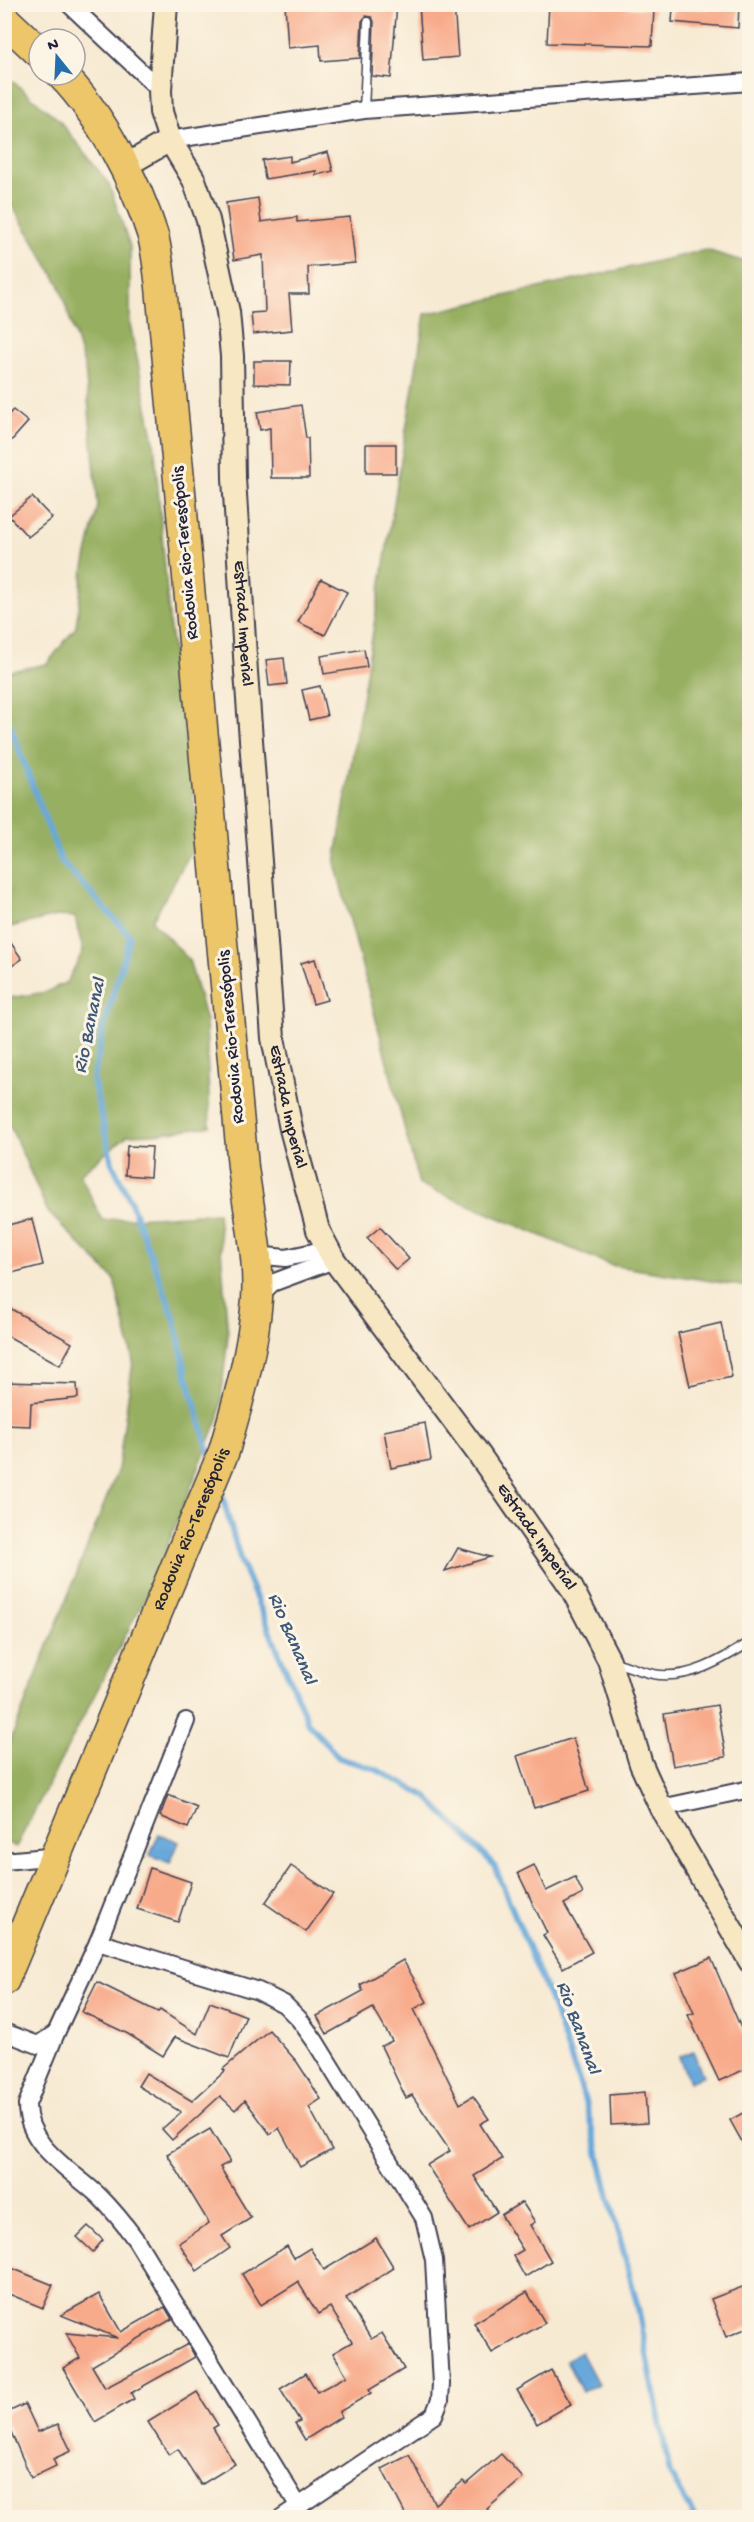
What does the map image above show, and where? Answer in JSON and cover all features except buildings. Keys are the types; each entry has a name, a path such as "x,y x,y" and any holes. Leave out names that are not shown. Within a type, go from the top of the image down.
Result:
{"highway":[{"path":"4,19 27,41"},
{"name":"Rodovia Rio-Teresópolis","path":"5,1979 224,1452 243,1381 257,1298 255,1256 243,1167 161,287 153,237 138,197 98,121 73,87"}],"street":[{"path":"69,4 160,90"},
{"name":"Estrada Imperial","path":"166,4 160,112 170,140 194,180 208,220 228,312 232,356 234,478 246,672 273,1038 291,1129 318,1230 330,1254 478,1453 570,1587 609,1660 640,1764 661,1808 750,1961"},
{"path":"123,167 170,140 364,110 750,81"},
{"path":"255,1256 286,1258 330,1254"},
{"path":"257,1298 272,1283 330,1254"},
{"path":"186,1721 98,1941 27,2104 27,2115 32,2130 43,2146 117,2215 136,2240 298,2505"},
{"path":"661,1808 750,1789"},
{"path":"4,1861 58,1856"},
{"path":"98,1941 258,1991 284,2004 315,2041 424,2218 434,2260 441,2384 440,2400 434,2415 281,2517"},
{"path":"4,2032 38,2045 56,2033"}],"lane":[{"path":"364,110 368,22"},
{"path":"609,1660 655,1674 687,1673 723,1659 750,1642"}],"green space":[{"path":"5,75 59,120 109,184 130,246 130,324 154,441 170,628 199,838 152,921 189,960 206,1021 210,1126 155,1134 128,1135 80,1174 102,1220 218,1213 228,1335 219,1417 151,1586 16,1847 5,1841 4,1757 118,1469 133,1361 114,1279 48,1212 5,1117 5,999 46,992 67,982 83,951 75,917 57,916 5,928 5,672 47,664 76,627 83,572 98,506 85,368 59,284 13,207 5,205"},
{"path":"706,250 749,263 749,1287 610,1265 419,1184 335,863 425,314"}],"water":[{"path":"159,1834 179,1842 170,1863 150,1855"},
{"path":"693,2051 703,2076 689,2082 679,2057"},
{"path":"581,2352 598,2384 582,2392 566,2360"}],"waterway":[{"name":"Rio Bananal","path":"4,710 61,861 130,936 103,1030 93,1080 112,1163 130,1200 175,1320 186,1373 210,1455"},
{"name":"Rio Bananal","path":"220,1488 241,1562 308,1723 339,1758 375,1769 426,1796 494,1865 552,2004 582,2090 638,2308 670,2474 695,2518"}]}
